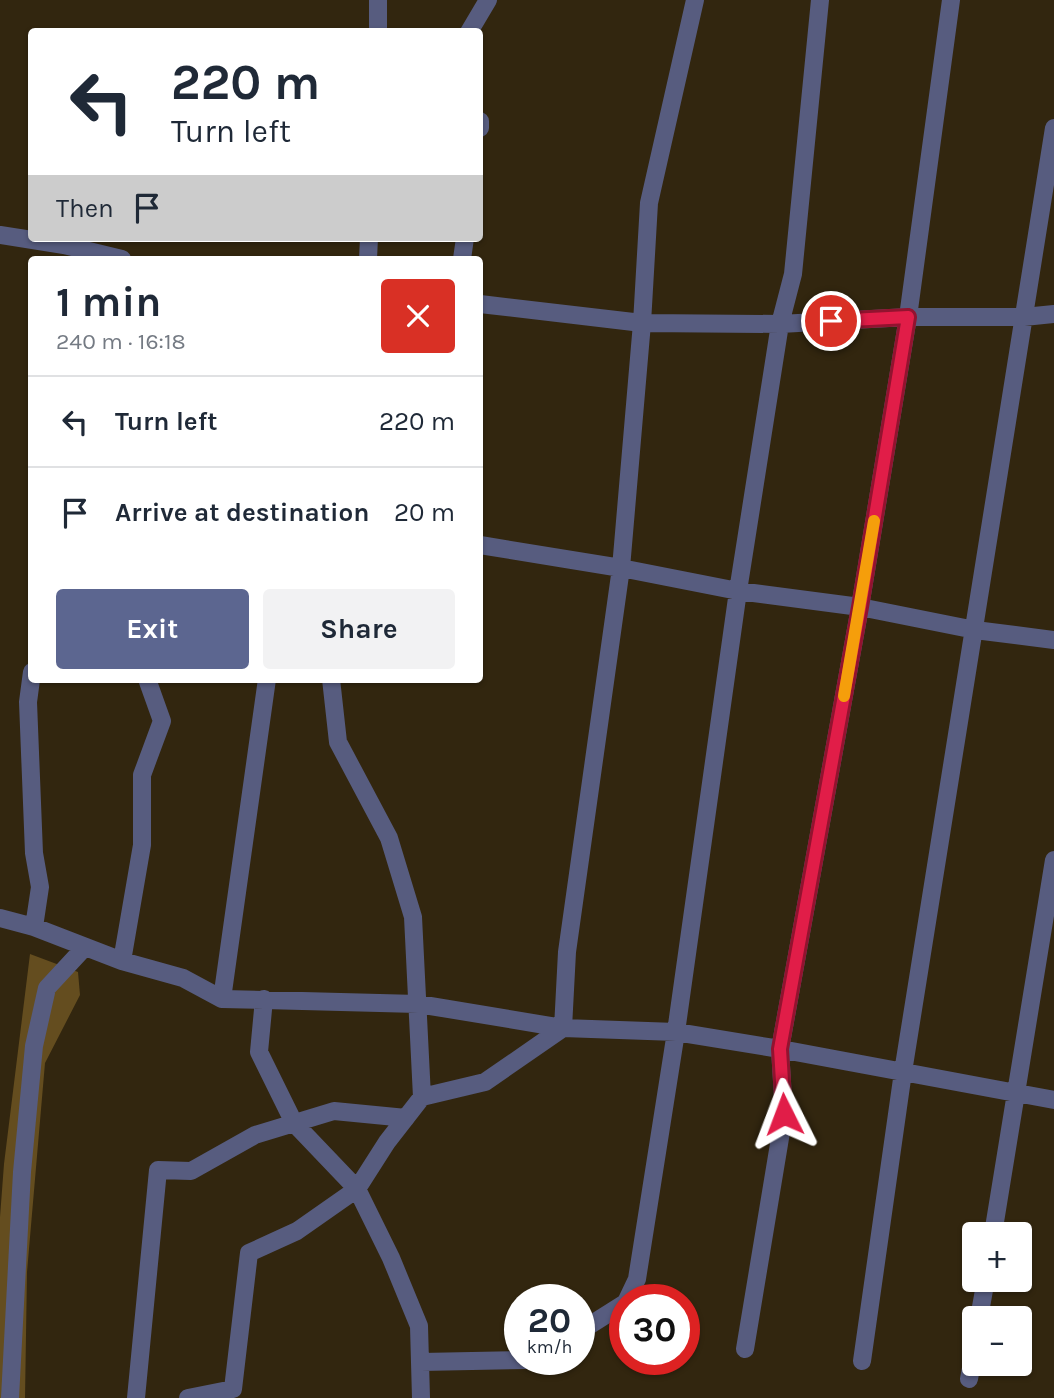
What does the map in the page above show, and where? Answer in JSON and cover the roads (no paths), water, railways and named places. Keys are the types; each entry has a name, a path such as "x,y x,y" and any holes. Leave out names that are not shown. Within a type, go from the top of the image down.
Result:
{"street":[{"path":"378,0 378,28"},
{"path":"471,28 488,0"},
{"path":"563,1028 567,952 621,568 642,323 649,203 695,0"},
{"path":"635,1284 676,1032 738,591 780,324 793,274 820,0"},
{"path":"745,1349 784,1114 780,1049 860,607 908,317 951,0"},
{"path":"862,1361 903,1072 1054,128"},
{"path":"0,234 28,242"},
{"path":"28,242 64,252 97,256"},
{"path":"483,303 642,323 780,324 908,317 1024,317 1054,314"},
{"path":"483,545 738,591 860,607 975,630 1054,640"},
{"path":"31,683 28,702 34,853 40,887 34,927"},
{"path":"122,961 142,845 142,775 162,721 148,683"},
{"path":"222,999 266,683"},
{"path":"331,683 338,742 389,838 413,917 422,1097"},
{"path":"995,1222 1054,860"},
{"path":"0,918 34,927 122,961 183,978 222,999 418,1004 563,1028 676,1032 1054,1100"},
{"path":"10,1398 22,1172 34,1046 47,988 85,947"},
{"path":"264,999 259,1052 294,1123 357,1189 391,1258 419,1326 421,1398"},
{"path":"188,1398 233,1389 249,1253 297,1231 357,1189 422,1097 485,1082 563,1028"},
{"path":"136,1398 158,1170 191,1171 255,1135 334,1111 406,1118"},
{"path":"421,1362 504,1360"}]}
